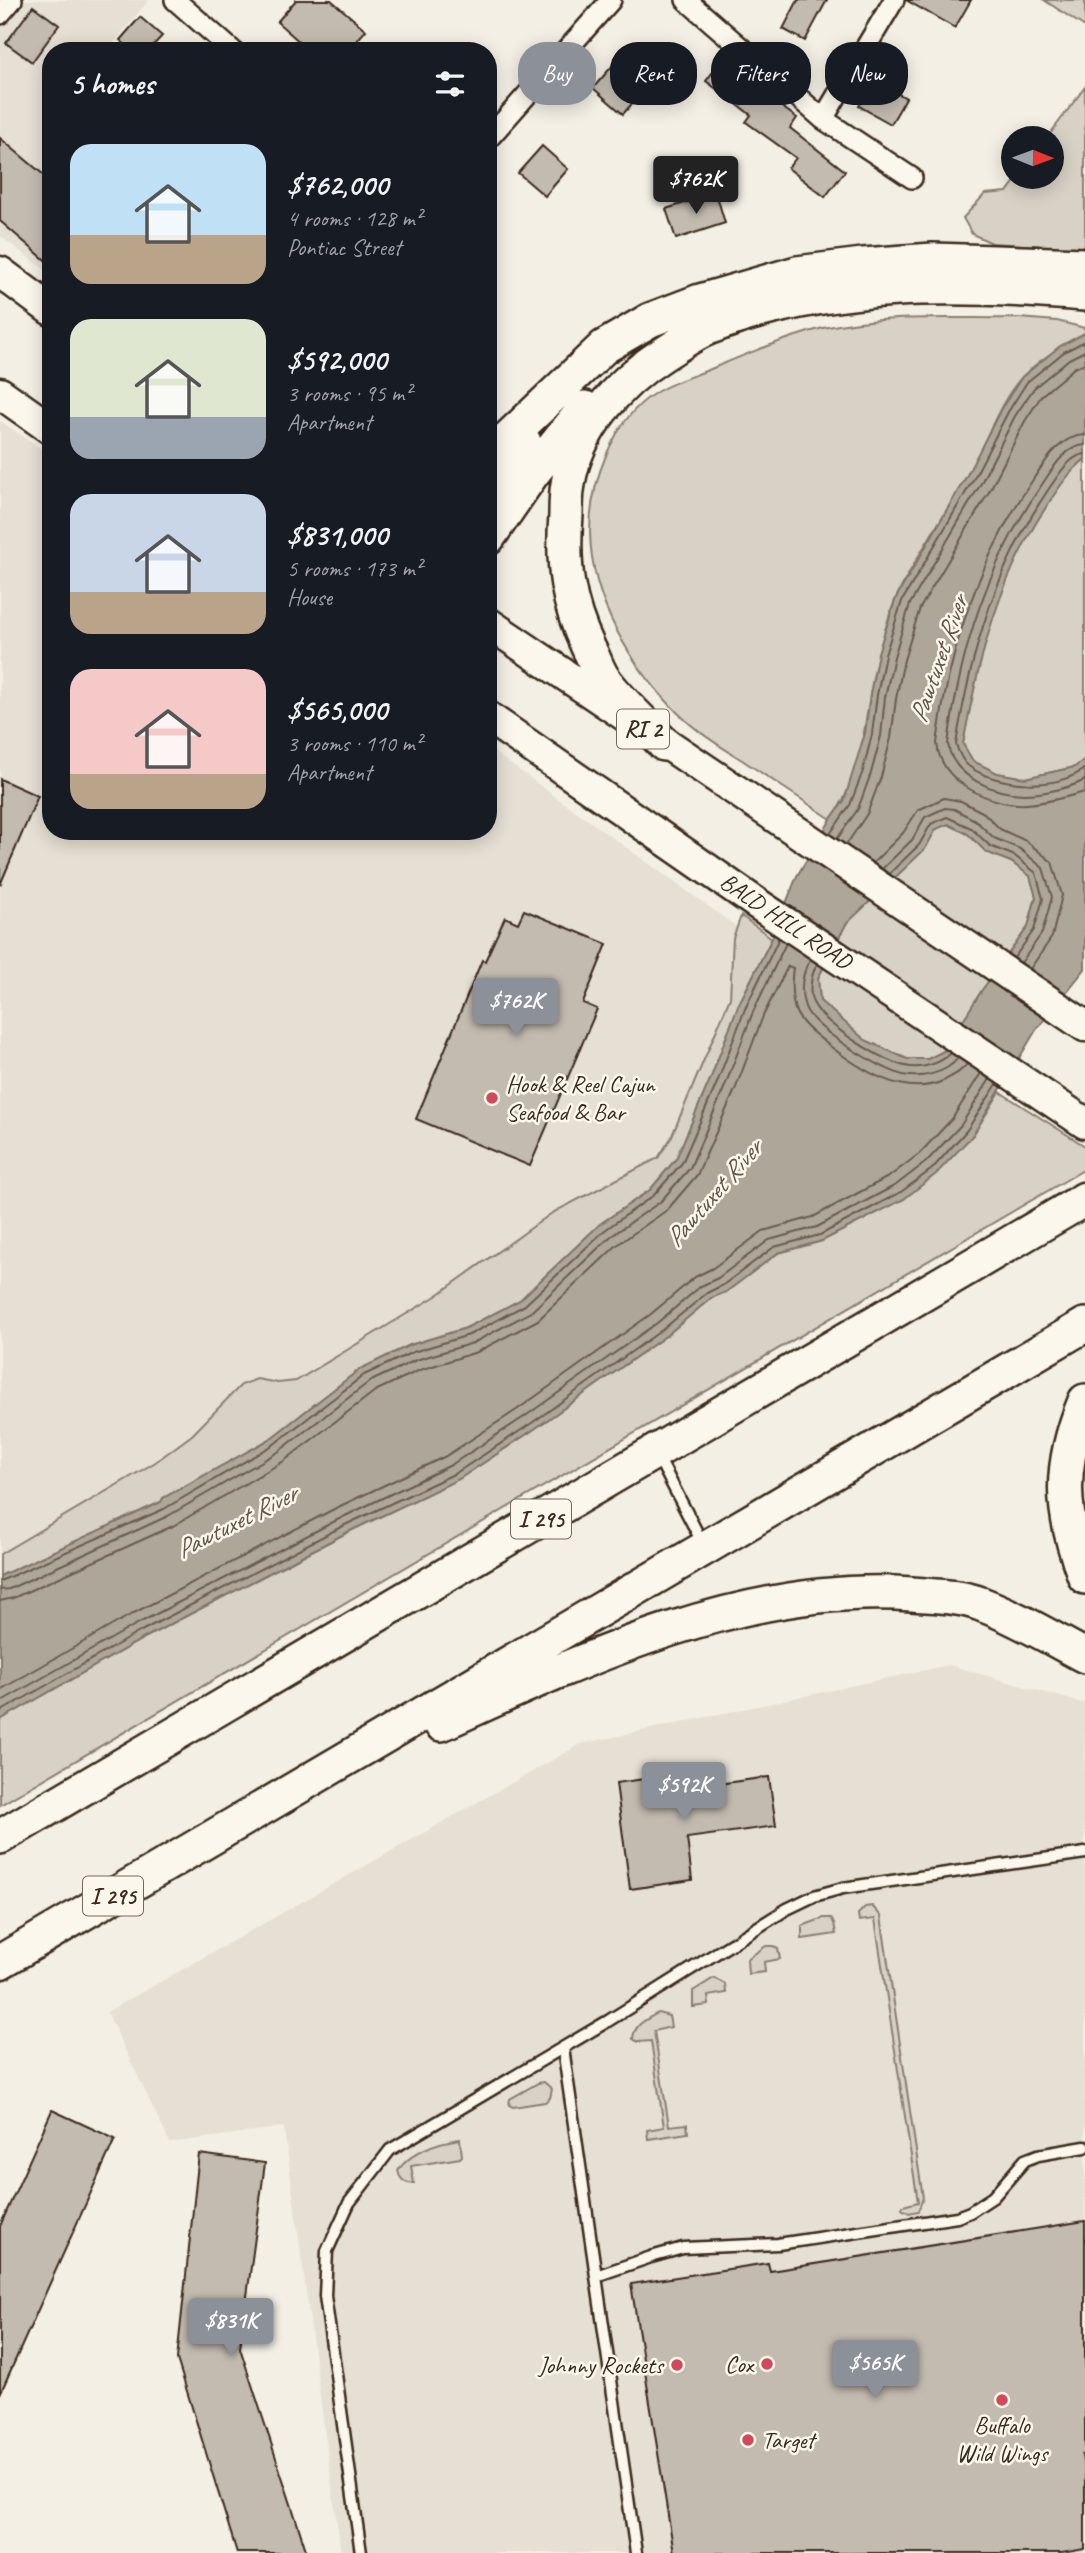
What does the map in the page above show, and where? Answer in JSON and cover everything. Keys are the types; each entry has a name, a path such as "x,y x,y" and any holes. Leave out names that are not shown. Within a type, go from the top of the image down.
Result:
{"highway":[{"path":"497,448 604,347 650,320 700,301 797,273 933,260 1085,265"},
{"path":"497,525 532,474 595,395 706,328 767,309 824,296 880,290 966,287 1085,294"},
{"path":"642,368 608,401 582,439 568,482 566,577 574,618 603,677 664,744"},
{"path":"497,480 566,383"},
{"name":"I 295","path":"0,1838 1083,1200"},
{"name":"I 295","path":"0,1962 1085,1325"},
{"path":"1085,1401 1071,1435 1065,1471 1065,1507 1072,1543 1085,1577"},
{"path":"225,1830 379,1753 567,1670 644,1638 771,1602 830,1594 888,1592 931,1595 979,1603 1085,1656"}],"main road":[{"path":"0,272 42,303"},
{"path":"0,393 42,423"},
{"name":"RI 2","path":"497,630 1085,1026"},
{"name":"BALD HILL ROAD","path":"497,723 759,905 1075,1116"}],"street":[{"path":"0,13 12,0"},
{"path":"175,0 223,42"},
{"path":"497,129 611,0"},
{"path":"686,0 823,119 912,178"},
{"path":"823,119 894,0"}],"lane":[{"path":"655,1451 705,1548"},
{"path":"361,2553 325,2296 327,2251 349,2203 390,2150 564,2048 787,1909 814,1896 843,1888 1085,1853"},
{"path":"564,2048 636,2553"},
{"path":"596,2276 683,2248 778,2244 957,2217 993,2197 1025,2160 1038,2155 1085,2147"}],"shaded area":[{"path":"13,0 149,0 114,42 42,42 42,267 0,236 0,15"},
{"path":"1044,0 1085,0 1085,27"},
{"path":"1085,87 1085,249 992,243 972,234 963,218 985,194 1007,192 1009,189 1064,189 1064,126 1056,126"},
{"path":"1019,318 1057,321 1085,328 1085,333 1045,357 1016,384 965,480 897,596 879,652 852,781 831,819 693,726 661,695 630,653 606,607 592,558 591,513 606,455 627,419 655,393 676,382 795,336 823,328 871,321"},
{"path":"0,421 42,449 42,840 497,840 497,754 769,950 684,1171 0,1576"},
{"path":"1085,459 1085,759 1075,767 1025,778 997,773 972,761 963,744 983,650 1003,590 1030,532 1060,486"},
{"path":"948,824 968,834 986,852 1011,862 1030,876 1036,896 1028,927 982,990 944,1051 928,1059 907,1059 865,1040 820,1001 818,978 846,924 925,849 936,829"},
{"path":"741,916 772,938 738,1006 676,1159 650,1190 600,1224 520,1300 466,1328 410,1345 360,1369 270,1439 161,1502 0,1576 0,1554 154,1463 192,1435 241,1385 257,1379 278,1383 296,1381 436,1296 552,1213 658,1158 671,1138 730,998 733,938"},
{"path":"1000,1092 1085,1146 1085,1169 0,1805 0,1720 144,1638 348,1532 459,1479 533,1430 667,1335 711,1298 726,1291 778,1253 822,1241 904,1199 973,1135"},
{"path":"949,1665 1085,1704 1085,2553 341,2553 284,2127 170,2143 107,2012 581,1744"},
{"path":"872,1906 881,1916 923,2198 918,2211 909,2213 902,2209 903,2206 918,2202 875,1919 859,1921 858,1914 865,1907"},
{"path":"831,1918 836,1934 802,1939 802,1926"},
{"path":"766,1946 778,1949 780,1959 764,1962 765,1972 748,1974 747,1959"},
{"path":"714,1978 725,1984 726,1993 708,1996 709,2005 693,2007 693,1991"},
{"path":"658,2013 669,2016 671,2027 654,2031 669,2126 687,2124 688,2133 648,2139 647,2130 664,2127 651,2041 638,2042 633,2039 638,2026"},
{"path":"544,2082 552,2089 550,2098 545,2102 513,2107 509,2105 510,2099"},
{"path":"460,2139 460,2158 411,2166 414,2183 405,2182 401,2178 398,2170 418,2153 443,2142"}],"water":[{"name":"Pawtuxet River","path":"1085,333 1085,459 1069,474 1048,504 1003,590 984,650 963,744 973,761 997,773 1025,778 1075,767 1085,759 1085,969 1036,1030 973,1135 936,1174 904,1199 822,1241 778,1253 726,1292 711,1298 667,1335 533,1430 459,1479 348,1532 144,1638 0,1720 0,1576 161,1502 163,1498 270,1439 360,1369 410,1345 466,1328 520,1300 600,1224 650,1190 676,1159 738,1006 772,938 797,876 844,801 865,733 878,653 896,598 966,477 1001,409 1022,377 1060,346","holes":["948,824 968,834 986,852 1011,862 1030,876 1036,897 1028,927 982,990 944,1051 928,1059 907,1059 865,1040 820,1001 818,978 846,924 925,849 936,829"]}],"building":[{"path":"296,0 331,0 366,30 356,42 300,42 277,22"},
{"path":"798,0 827,0 805,41 783,29"},
{"path":"906,0 971,0 955,28"},
{"path":"33,6 59,25 47,42 42,42 42,48 32,62 6,43"},
{"path":"140,17 162,36 156,42 120,40"},
{"path":"610,69 610,103 596,91 596,85"},
{"path":"613,105 631,105 623,114"},
{"path":"738,105 779,105 797,118 790,128 845,171 825,197 788,168 796,158 746,122 751,115"},
{"path":"860,105 902,105 891,124"},
{"path":"0,138 42,173 42,257 0,221"},
{"path":"542,146 568,169 545,196 518,173"},
{"path":"716,193 725,223 676,239 666,209"},
{"path":"0,779 38,796 0,885"},
{"path":"524,910 607,944 583,1003 597,1009 530,1166 416,1119 482,960 485,961 505,917 518,923"},
{"path":"672,1775 674,1790 769,1777 776,1826 687,1838 692,1880 630,1889 616,1783"},
{"path":"52,2110 115,2139 0,2394 0,2226"},
{"path":"199,2154 265,2163 240,2348 307,2553 237,2553 177,2359"},
{"path":"1085,2221 1085,2455 1082,2455 1085,2474 1085,2549 1062,2553 674,2553 631,2284 768,2263 770,2271"}],"place":[{"name":"Hook & Reel Cajun Seafood & Bar","path":"492,1098"},
{"name":"Cox","path":"767,2364"},
{"name":"Johnny Rockets","path":"677,2365"},
{"name":"Buffalo Wild Wings","path":"1002,2400"},
{"name":"Target","path":"748,2440"}]}
